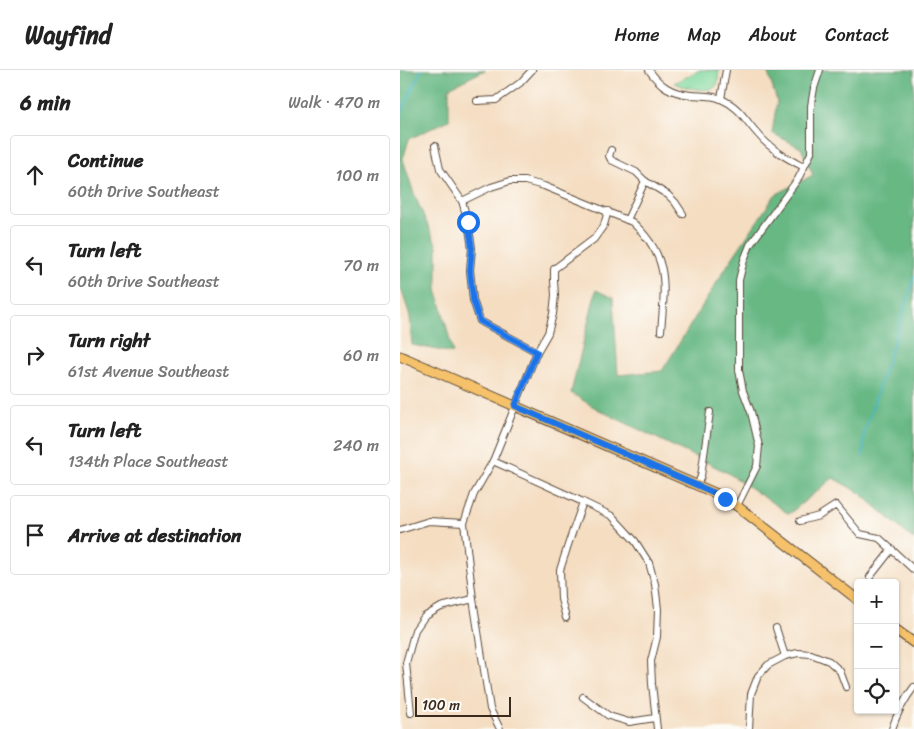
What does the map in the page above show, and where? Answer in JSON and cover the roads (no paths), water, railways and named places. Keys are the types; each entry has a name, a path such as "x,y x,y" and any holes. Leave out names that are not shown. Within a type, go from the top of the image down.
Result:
{"main road":[{"path":"400,356 717,494 737,506 854,597"},
{"path":"899,633 914,643"}],"street":[{"path":"476,101 496,100 520,83 532,70"},
{"path":"650,70 666,88 678,93 721,99 739,110 757,134 773,149 804,167"},
{"path":"721,99 726,70"},
{"path":"737,506 757,466 759,446 739,370 739,280 750,245 798,179 810,153 811,106 820,70"},
{"path":"435,146 440,169 462,200 468,222 472,248 470,270 473,300 480,321 537,352"},
{"path":"611,150 608,156 611,160 636,172 645,181 675,202 684,214"},
{"path":"462,200 491,187 510,182 525,181 544,186 632,222 642,230 656,250 661,262 663,303 660,331"},
{"path":"627,220 645,181"},
{"path":"500,729 490,709 473,599 464,524 474,494 493,461 537,352 548,333 553,314 555,294 554,269 594,239 604,225 608,211"},
{"path":"697,486 701,476 710,412"},
{"path":"493,461 612,516 636,541 649,562 655,584 658,610 657,637 651,661 655,718 658,729"},
{"path":"566,618 561,599 560,570 583,502"},
{"path":"800,521 819,516 836,505 860,534 879,538 914,570"},
{"path":"400,530 429,521 464,524"},
{"path":"870,577 892,549"},
{"path":"411,712 406,662 415,630 424,617 441,607 473,599"},
{"path":"776,628 785,656"},
{"path":"749,729 751,694 758,676 768,665 785,656 798,653 811,654 829,661 840,671 846,687"},
{"path":"892,729 903,702 914,687"},
{"path":"583,697 609,716 629,722 655,718"}],"waterway":[{"path":"400,116 421,70"},
{"path":"863,456 864,433 914,276"}]}
